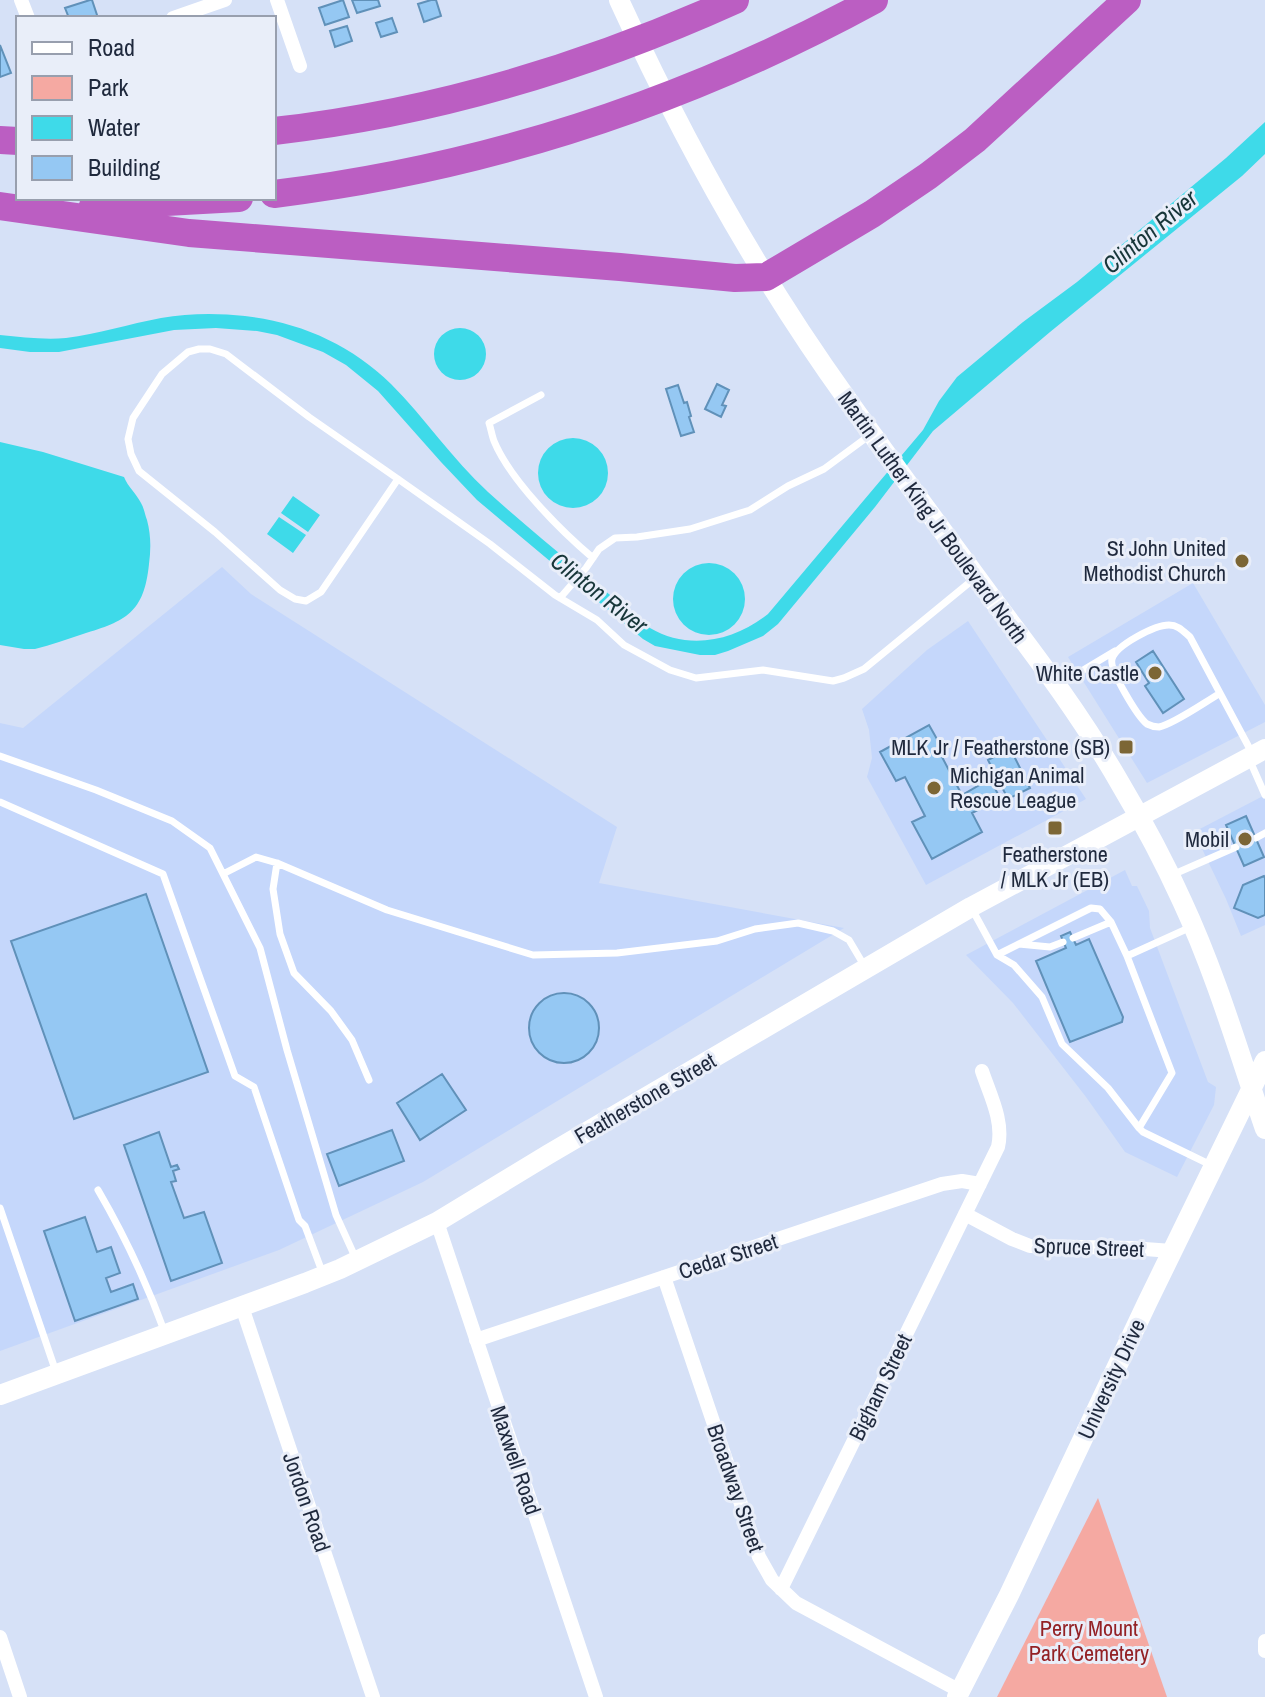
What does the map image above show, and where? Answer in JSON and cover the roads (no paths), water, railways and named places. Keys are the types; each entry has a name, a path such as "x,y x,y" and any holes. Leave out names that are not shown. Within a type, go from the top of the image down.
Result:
{"highway":[{"path":"276,131 330,124 505,85 595,57 735,0"},
{"path":"276,194 362,181 464,160 618,115 774,51 874,0"},
{"path":"0,205 189,233 678,274 766,277 872,214 951,159 1127,0"},
{"path":"0,205 92,206 202,200"}],"main road":[{"name":"Martin Luther King Jr Boulevard North","path":"619,0 698,160 766,277 818,358 1057,685 1104,756 1170,876 1193,927 1265,1129"},
{"name":"Featherstone Street","path":"0,1395 324,1276 437,1222 971,907 1256,754"},
{"name":"University Drive","path":"959,1694 1265,1061"}],"street":[{"path":"179,16 225,0"},
{"path":"277,0 300,66"},
{"name":"Bigham Street","path":"781,1589 998,1147 998,1121 982,1071"},
{"name":"Cedar Street","path":"476,1340 942,1184 962,1181 980,1184"},
{"name":"Spruce Street","path":"965,1214 1030,1246 1172,1251"},
{"name":"Maxwell Road","path":"437,1222 596,1697"},
{"name":"Broadway Street","path":"664,1277 765,1569 796,1603 959,1694"},
{"name":"Jordon Road","path":"242,1307 373,1697"},
{"path":"0,1637 20,1697"},
{"path":"1265,1641 1265,1651"}],"lane":[{"path":"398,479 321,592 306,601 295,599 280,590 215,532 139,471 128,439 133,418 162,374 188,352 210,349 226,354 309,417 398,479 490,544 560,598 597,620 624,645 670,670 696,678 763,670 833,681 844,678 864,669 976,577"},
{"path":"541,395 489,423 493,440 536,502 593,558"},
{"path":"560,598 599,549 615,538 690,529 750,510 788,486 824,469 874,436"},
{"path":"1057,685 1144,633 1172,624 1190,637 1219,694 1256,754 1265,795"},
{"path":"1117,650 1112,669 1150,726 1168,723 1219,694"},
{"path":"0,756 172,821 210,848 260,948 336,1215 357,1261"},
{"path":"0,802 163,874 235,1076 254,1087 299,1220 305,1226 324,1276"},
{"path":"1256,838 1265,833"},
{"path":"1170,876 1236,847"},
{"path":"223,874 256,857 387,910 533,955 617,953 703,943 755,929 798,923 833,931 849,940 866,968"},
{"path":"277,863 273,889 280,934 294,973 331,1011 352,1040 369,1080"},
{"path":"971,907 997,955 1014,965 1042,997 1062,1044 1108,1088 1139,1128 1214,1166"},
{"path":"997,955 1091,908 1100,909 1111,922 1172,1073 1139,1128"},
{"path":"1073,938 1111,922"},
{"path":"1127,956 1193,927"},
{"path":"1018,944 1050,947 1063,942"},
{"path":"98,1190 126,1238 166,1335"},
{"path":"0,1208 56,1374"}],"water":[{"name":"Clinton River","path":"1265,122 1265,154 933,431 778,624 763,636 715,655 655,646 643,639 477,500 378,391 346,365 323,352 277,335 216,328 174,330 59,352 0,348 0,335 66,338 182,315 235,315 305,330 342,347 376,370 488,492 650,628 680,639 711,640 741,631 768,614 923,430 957,377 1077,282"},
{"path":"460,328 478,336 486,354 478,372 460,380 442,372 434,354 442,336"},
{"path":"580,438 602,453 608,473 606,487 598,498 587,506 566,508 548,498 540,487 538,466 548,448 559,440"},
{"path":"0,442 124,477 143,507 150,537 150,558 143,594 121,619 35,649 0,645"},
{"path":"293,496 320,515 308,532 281,513"},
{"path":"279,517 306,535 293,553 267,534"},
{"path":"709,563 729,569 739,579 745,599 739,619 729,629 709,635 689,629 679,619 673,599 679,579 689,569"}],"place":[{"name":"St John United Methodist Church","path":"1242,561"},
{"name":"White Castle","path":"1155,673"},
{"name":"MLK Jr / Featherstone (SB)","path":"1126,747"},
{"name":"Michigan Animal Rescue League","path":"934,788"},
{"name":"Featherstone / MLK Jr (EB)","path":"1055,828"},
{"name":"Mobil","path":"1245,839"}],"park label":[{"name":"Perry Mount Park Cemetery","path":"1089,1640"}]}
